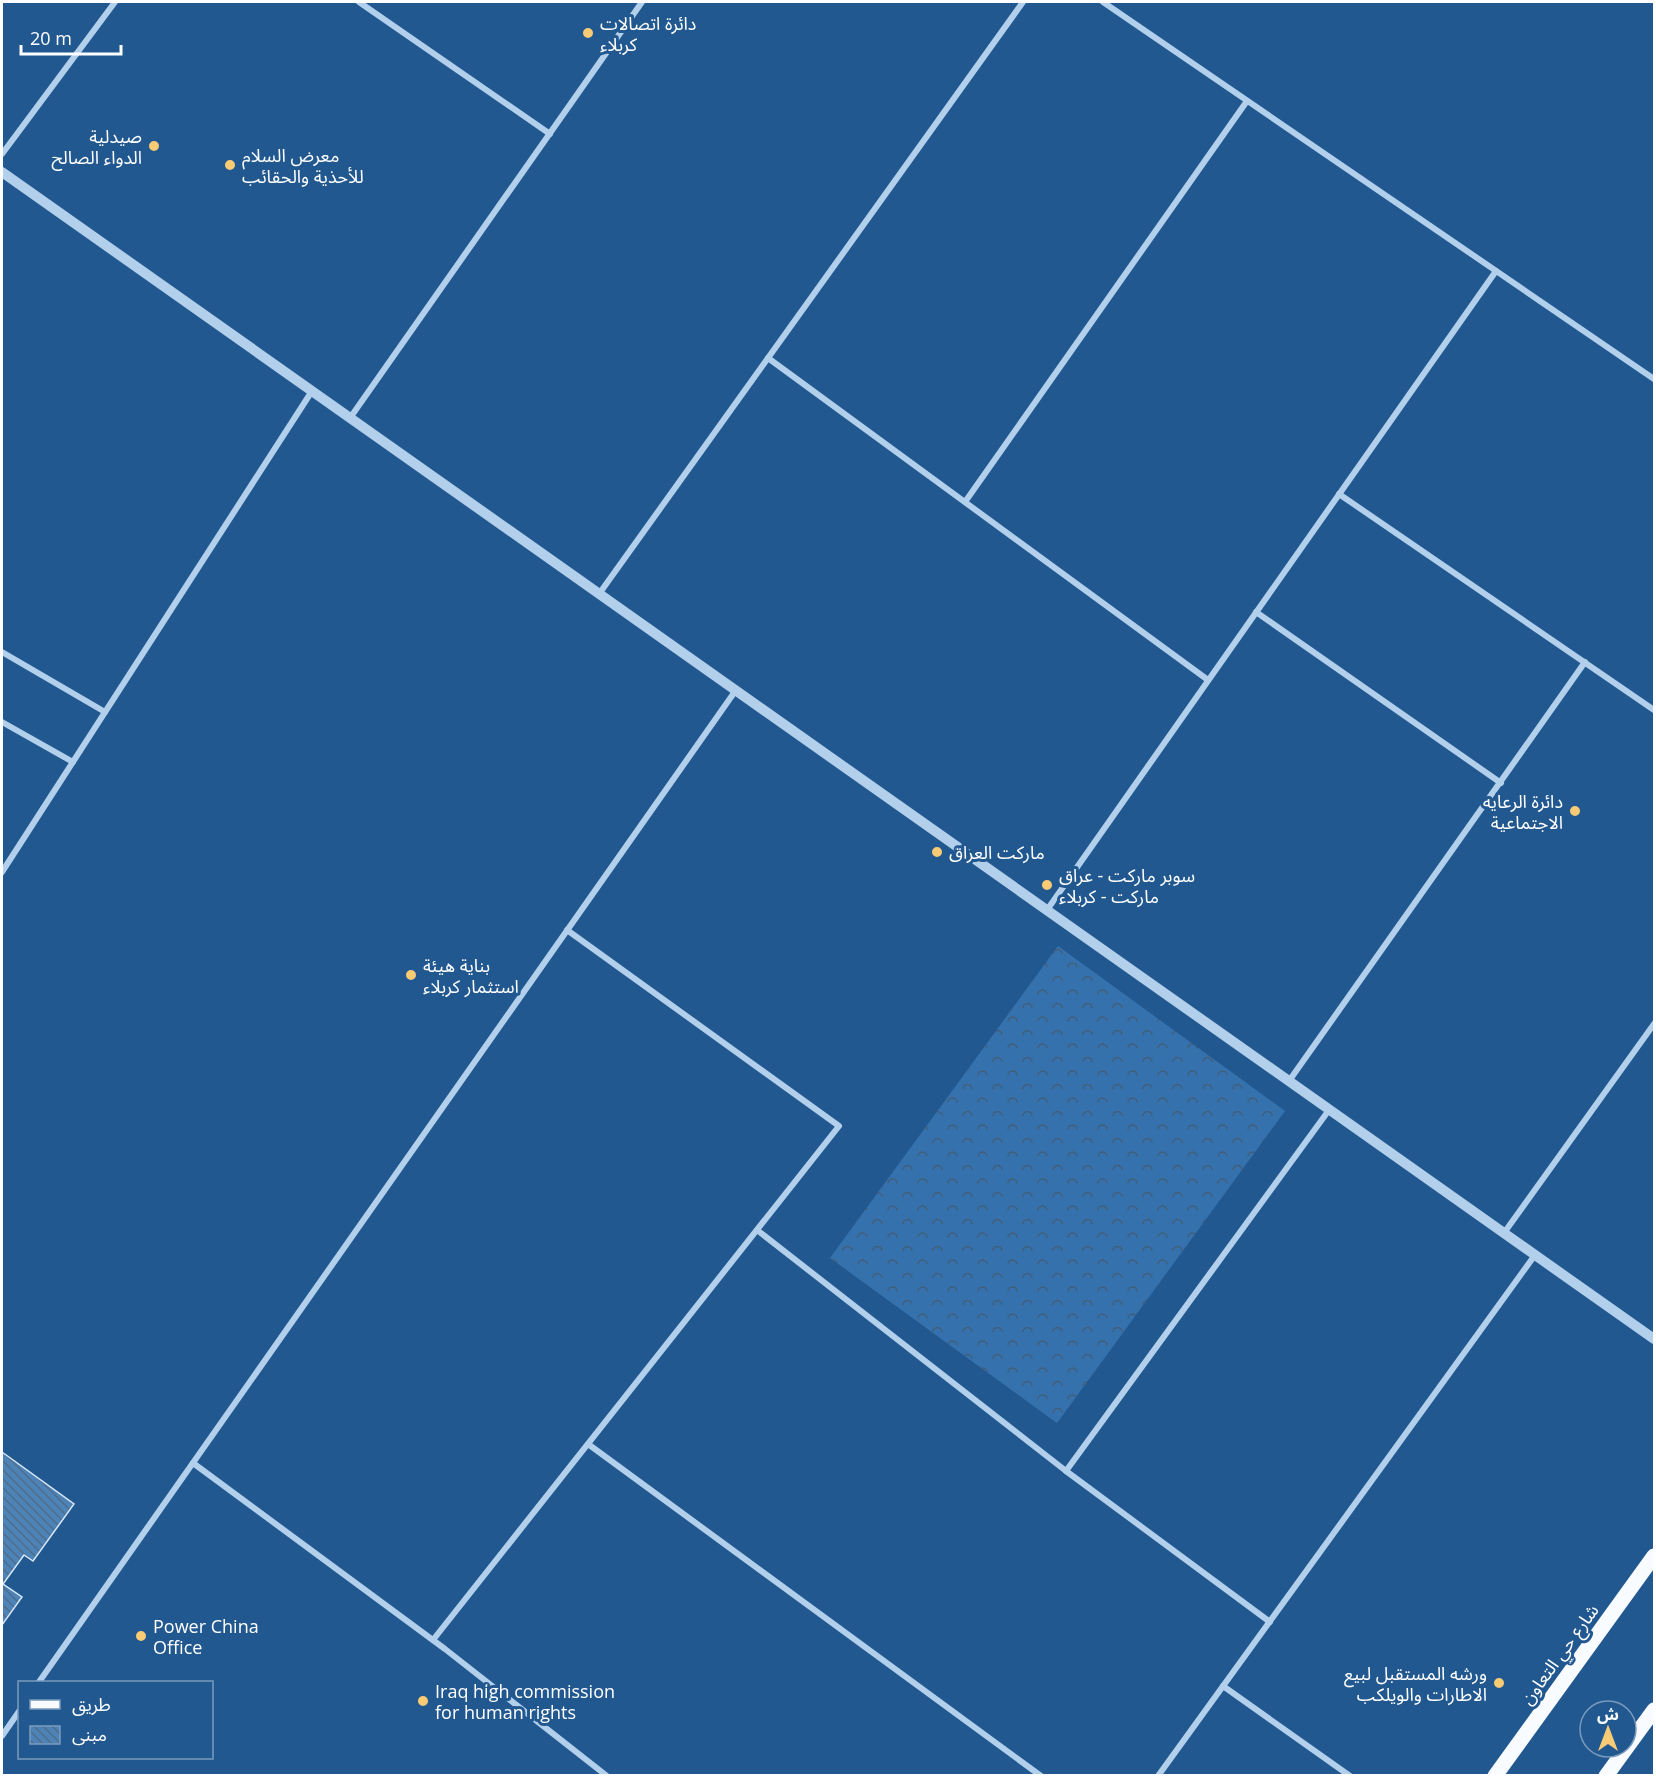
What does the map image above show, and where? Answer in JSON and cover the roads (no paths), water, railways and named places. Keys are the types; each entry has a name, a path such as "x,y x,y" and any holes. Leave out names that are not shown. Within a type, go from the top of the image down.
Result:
{"main road":[{"name":"شارع حي التعاون","path":"1495,1776 1654,1556"},
{"path":"1606,1776 1654,1710"}],"street":[{"path":"2,154 115,2"},
{"path":"359,2 550,134"},
{"path":"350,418 642,2"},
{"path":"599,594 1023,2"},
{"path":"1103,2 1654,379"},
{"path":"965,502 1247,101"},
{"path":"2,172 1654,1339"},
{"path":"1047,910 1496,271"},
{"path":"768,358 1208,680"},
{"path":"2,872 312,391"},
{"path":"1339,494 1654,710"},
{"path":"1256,612 1501,783"},
{"path":"2,652 105,712"},
{"path":"1289,1081 1585,662"},
{"path":"40,1681 736,690"},
{"path":"2,722 73,762"},
{"path":"433,1640 839,1126 567,930"},
{"path":"1504,1233 1654,1024"},
{"path":"1066,1472 1329,1110"},
{"path":"757,1230 1066,1472 1270,1622"},
{"path":"1158,1776 1535,1255"},
{"path":"588,1444 1041,1776"},
{"path":"193,1463 433,1640 607,1776"},
{"path":"1222,1686 1350,1776"},
{"path":"2,1736 18,1713"}],"place":[{"name":"دائرة اتصالات كربلاء","path":"588,33"},
{"name":"صيدلية الدواء الصالح","path":"154,146"},
{"name":"معرض السلام للأحذية والحقائب","path":"230,165"},
{"name":"دائرة الرعايه الاجتماعية","path":"1575,811"},
{"name":"ماركت العراق","path":"937,852"},
{"name":"سوبر ماركت - عراق ماركت - كربلاء","path":"1047,885"},
{"name":"بناية هيئة استثمار كربلاء","path":"411,975"},
{"name":"Power China Office","path":"141,1636"},
{"name":"ورشه المستقبل لبيع الاطارات والويلكب","path":"1499,1683"},
{"name":"Iraq high commission for human rights","path":"423,1701"}]}
